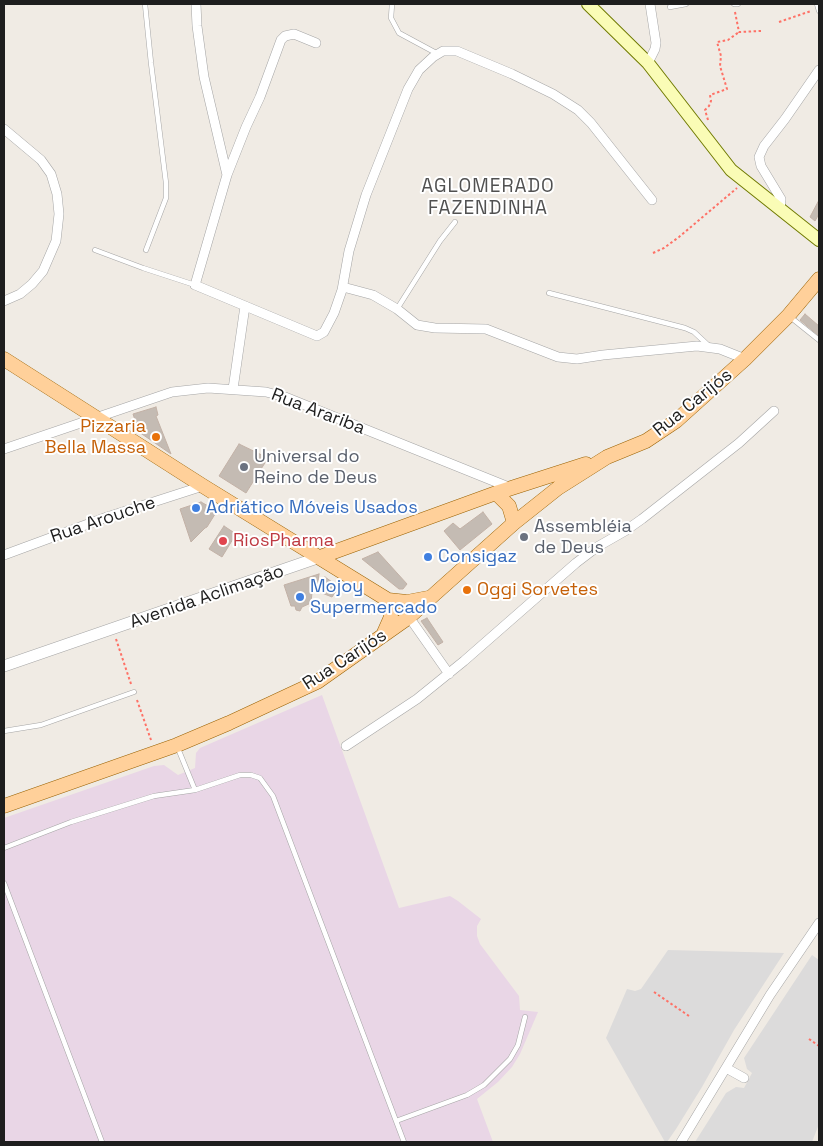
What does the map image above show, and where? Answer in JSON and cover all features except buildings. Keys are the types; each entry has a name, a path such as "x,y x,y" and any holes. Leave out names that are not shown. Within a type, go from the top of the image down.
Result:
{"main road":[{"path":"588,4 648,62 720,157 745,182 819,240"},
{"name":"Rua Carijós","path":"4,806 177,745 317,682 409,617 514,523 558,488 607,457 646,441 662,431 745,359 788,316 819,279"},
{"path":"4,359 203,486 388,600 407,602 431,597"},
{"name":"Avenida Aclimação","path":"320,557 496,493 607,457"},
{"path":"496,493 509,506 514,523"},
{"path":"381,638 391,617 388,600"}],"street":[{"path":"196,4 204,77 227,174"},
{"path":"648,62 656,43 650,4"},
{"path":"316,44 294,34 285,36 281,40 260,98 246,126 227,174 195,285 317,336 324,332 334,313 343,288 357,221 408,89 419,70 433,56 444,50 457,51 520,78 553,94 578,110 652,200"},
{"path":"780,210 782,199 761,166 759,157 764,146 819,70"},
{"path":"4,129 41,160 51,174 57,194 59,214 56,240 43,271 20,294 4,301"},
{"path":"343,288 373,295 397,308 417,325 435,328 486,329 558,357 577,359 687,347 710,347 745,359"},
{"path":"233,390 244,306"},
{"name":"Rua Arariba","path":"4,449 172,392 208,388 266,392 285,397 512,488"},
{"path":"346,746 417,699 449,674 576,563 597,547 642,519 739,443 774,411"},
{"name":"Rua Arouche","path":"4,555 107,517 203,486"},
{"name":"Avenida Aclimação","path":"4,666 320,557"},
{"path":"409,617 449,674"},
{"path":"681,1142 770,995 819,922"},
{"path":"726,1068 744,1078"}],"lane":[{"path":"145,4 150,63 166,183 166,198 146,250"},
{"path":"392,4 391,18 399,33 438,54"},
{"path":"670,7 686,4"},
{"path":"397,308 440,241 455,222"},
{"path":"95,250 195,285"},
{"path":"549,293 684,328 700,336 710,347"},
{"path":"788,316 819,340"},
{"path":"4,731 42,725 134,692"},
{"path":"177,745 195,790"},
{"path":"4,848 72,822 154,796 195,790 240,775 260,778 273,796 404,1142"},
{"path":"4,883 102,1142"},
{"path":"396,1121 467,1095 484,1084 510,1059 518,1045 524,1017"}],"path":[{"path":"735,4 739,32"},
{"path":"779,22 818,8"},
{"path":"707,125 707,115 704,110 709,106 710,95 727,89 720,66 721,56 717,42 728,40 739,32 761,31"},
{"path":"653,253 679,238 745,182"},
{"path":"654,992 689,1016"},
{"path":"809,1039 819,1046"}],"shaded area":[{"path":"322,695 399,908 450,896 458,901 481,919 477,926 477,936 480,944 519,996 520,1010 538,1012 520,1054 512,1067 498,1082 477,1099 493,1142 4,1142 4,818 154,766 164,765 178,775 195,768 196,753 200,748"},
{"path":"668,950 784,953 734,1030 676,1129 667,1142 665,1142 606,1038 627,989 635,991 641,989"},
{"path":"812,955 819,960 819,1124 812,1142 695,1142 726,1093 736,1087 744,1088 752,1073 747,1069 744,1058"}],"place":[{"name":"Pizzaria Bella Massa","path":"156,437"},
{"name":"Universal do Reino de Deus","path":"244,467"},
{"name":"Adriático Móveis Usados","path":"196,508"},
{"name":"Assembléia de Deus","path":"524,537"},
{"name":"RiosPharma","path":"223,541"},
{"name":"Consigaz","path":"428,557"},
{"name":"Oggi Sorvetes","path":"467,590"},
{"name":"Mojoy Supermercado","path":"300,597"}],"district":[{"name":"AGLOMERADO FAZENDINHA","path":"488,198"}]}
